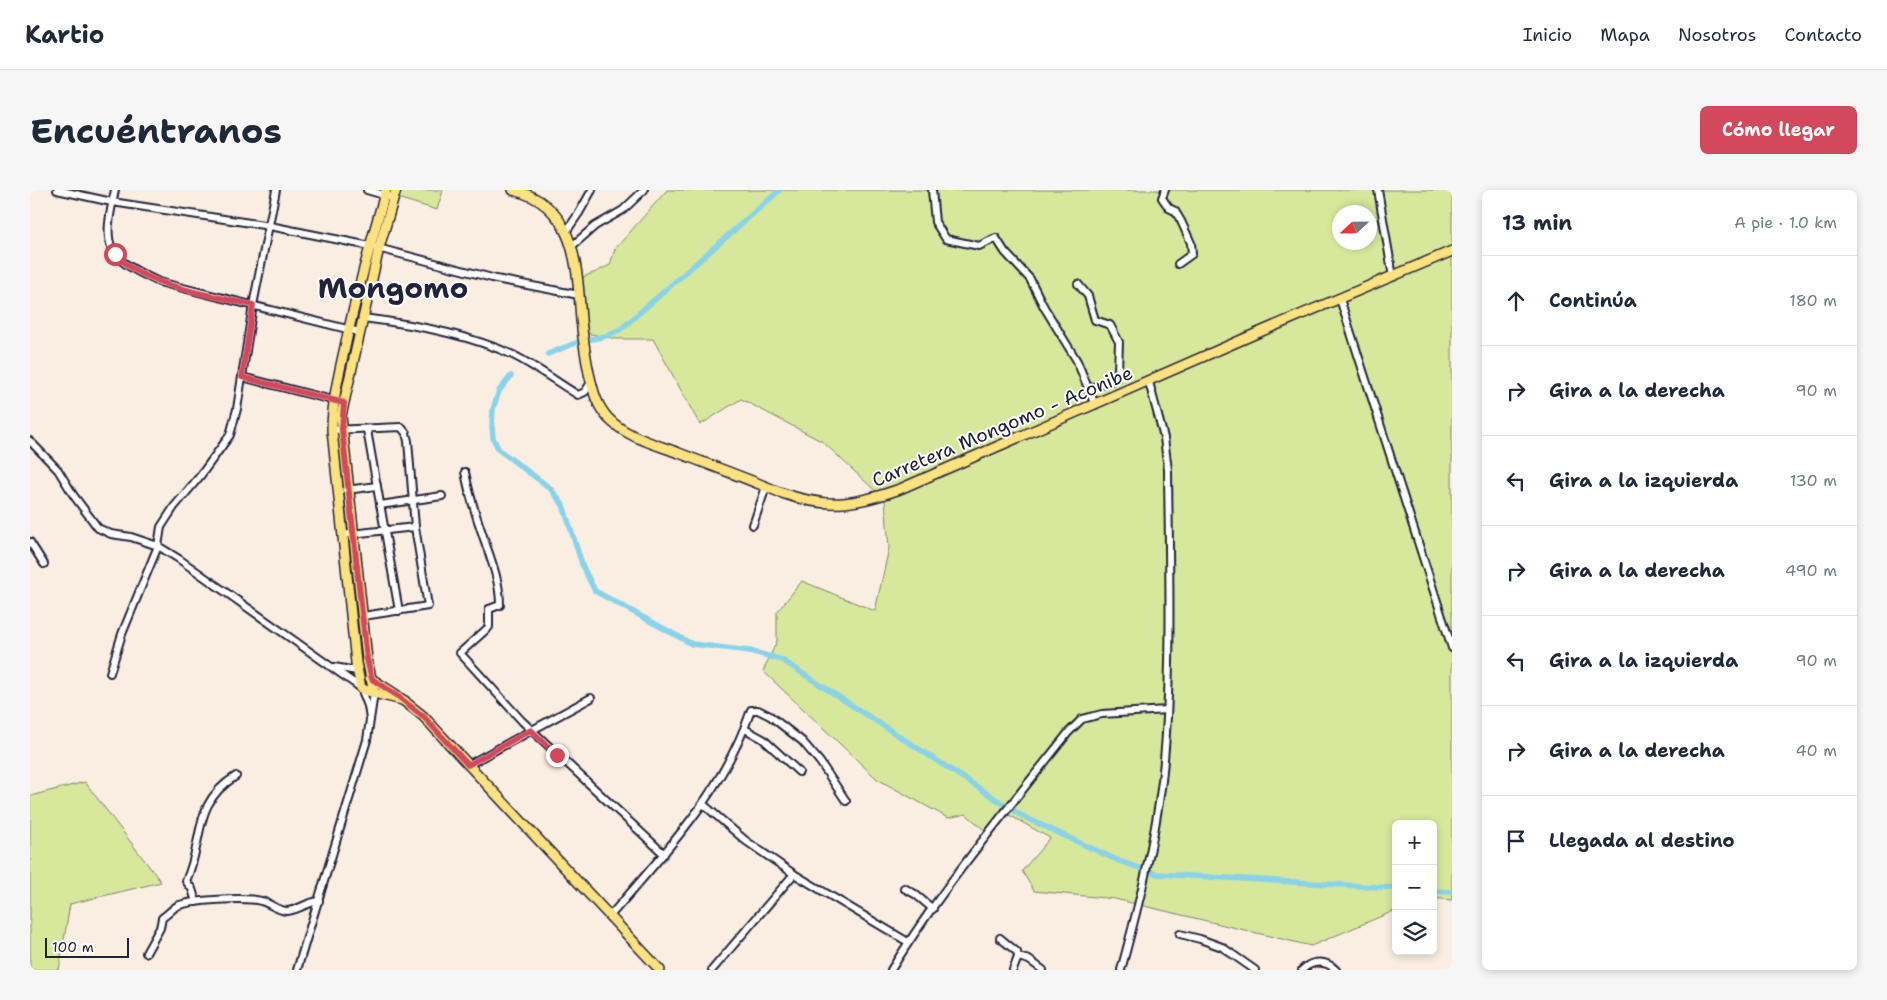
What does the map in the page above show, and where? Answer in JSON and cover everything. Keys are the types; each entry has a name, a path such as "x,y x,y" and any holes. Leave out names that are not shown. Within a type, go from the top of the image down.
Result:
{"main road":[{"name":"Carretera Mongomo - Aconibe","path":"513,190 526,193 543,204 555,215 566,232 572,247 579,278 584,350 591,382 599,406 608,418 625,431 639,438 802,500 823,503 841,504 870,500 947,469 1452,251"},
{"path":"390,193 349,330 334,400 343,491 342,535 357,671 361,688 374,694 390,696 405,701"},
{"path":"337,430 363,318 374,247"},
{"path":"343,491 354,534 367,659 374,694"},
{"path":"357,671 405,701 423,716 540,839 609,917 660,970"}],"street":[{"path":"57,190 112,202 270,226 374,247 496,279 579,295"},
{"path":"115,190 107,231 109,242 115,254 124,264 159,282 360,332"},
{"path":"110,673 122,634 158,546 161,527 230,434 237,409 253,305 276,190"},
{"path":"367,190 390,193"},
{"path":"566,232 592,190"},
{"path":"572,247 595,226 623,210 644,190"},
{"path":"932,190 935,222 946,239 979,246 996,238 1005,252 1022,269 1077,361 1096,405"},
{"path":"1165,190 1162,198 1169,208 1175,211 1191,243 1192,254 1178,264"},
{"path":"1378,190 1393,277"},
{"path":"1078,284 1088,296 1095,320 1110,325 1120,342 1116,376 1112,380 1089,389"},
{"path":"1340,299 1452,648"},
{"path":"363,318 397,322 481,342 513,355 578,395 585,392 591,382"},
{"path":"242,377 344,403"},
{"path":"1121,970 1150,857 1162,781 1170,678 1168,470 1164,438 1149,382"},
{"path":"337,430 401,427 406,433 415,527 428,606 363,616"},
{"path":"367,430 399,611"},
{"path":"30,441 58,470 98,528 111,534 158,546 180,560 361,688 368,706 370,718"},
{"path":"465,472 470,497 493,562 500,594 500,605 489,610 489,627 460,653 531,730 664,854"},
{"path":"343,491 377,486"},
{"path":"753,525 766,487"},
{"path":"380,505 442,496"},
{"path":"342,535 415,527"},
{"path":"30,542 44,564"},
{"path":"330,666 357,671"},
{"path":"297,970 368,740 374,694"},
{"path":"468,765 591,698"},
{"path":"609,917 664,854 703,804 745,729 751,710 758,710 770,716 802,741 820,762 846,801"},
{"path":"891,970 908,942 994,827 1068,733 1082,720 1102,714 1167,710"},
{"path":"745,729 762,739 799,772"},
{"path":"196,902 192,889 186,881 193,866 201,822 206,807 214,794 223,784 236,776"},
{"path":"703,804 746,841 794,874 908,942"},
{"path":"712,970 794,874"},
{"path":"904,888 915,894 933,909"},
{"path":"146,953 160,928 162,918 176,907 196,902 249,899 263,901 277,909 290,911 308,902 319,901"},
{"path":"1180,934 1222,947 1255,970"},
{"path":"1000,938 1017,952 1018,957 1013,970"},
{"path":"1018,957 1029,960 1043,970"},
{"path":"1302,970 1314,963 1321,962 1330,964 1336,970"}],"green space":[{"path":"371,190 443,190 437,210"},
{"path":"667,190 1452,190 1452,900 1437,898 1437,820 1392,820 1392,912 1311,946 1115,899 1034,891 1022,871 1050,838 1009,815 991,836 966,814 948,818 877,779 763,671 777,641 777,612 802,581 875,611 889,548 885,500 823,442 741,399 700,425 653,339 617,339 585,333 580,278 610,265 615,249"},
{"path":"85,782 161,882 70,904 59,970 30,970 30,796"}],"waterway":[{"path":"548,354 578,342 606,336 621,329 780,190"},
{"path":"511,376 499,391 493,409 493,438 499,450 550,488 563,505 583,567 595,591 692,644 750,651 782,660 1022,816 1119,861 1157,874 1392,888"},
{"path":"1437,891 1452,892"}],"district":[{"name":"Mongomo","path":"393,288"}],"route":[{"path":"115,254 124,264 159,282 253,305 242,377 344,403 342,429 367,659 372,679 413,707 468,765 531,730 557,755"}]}
